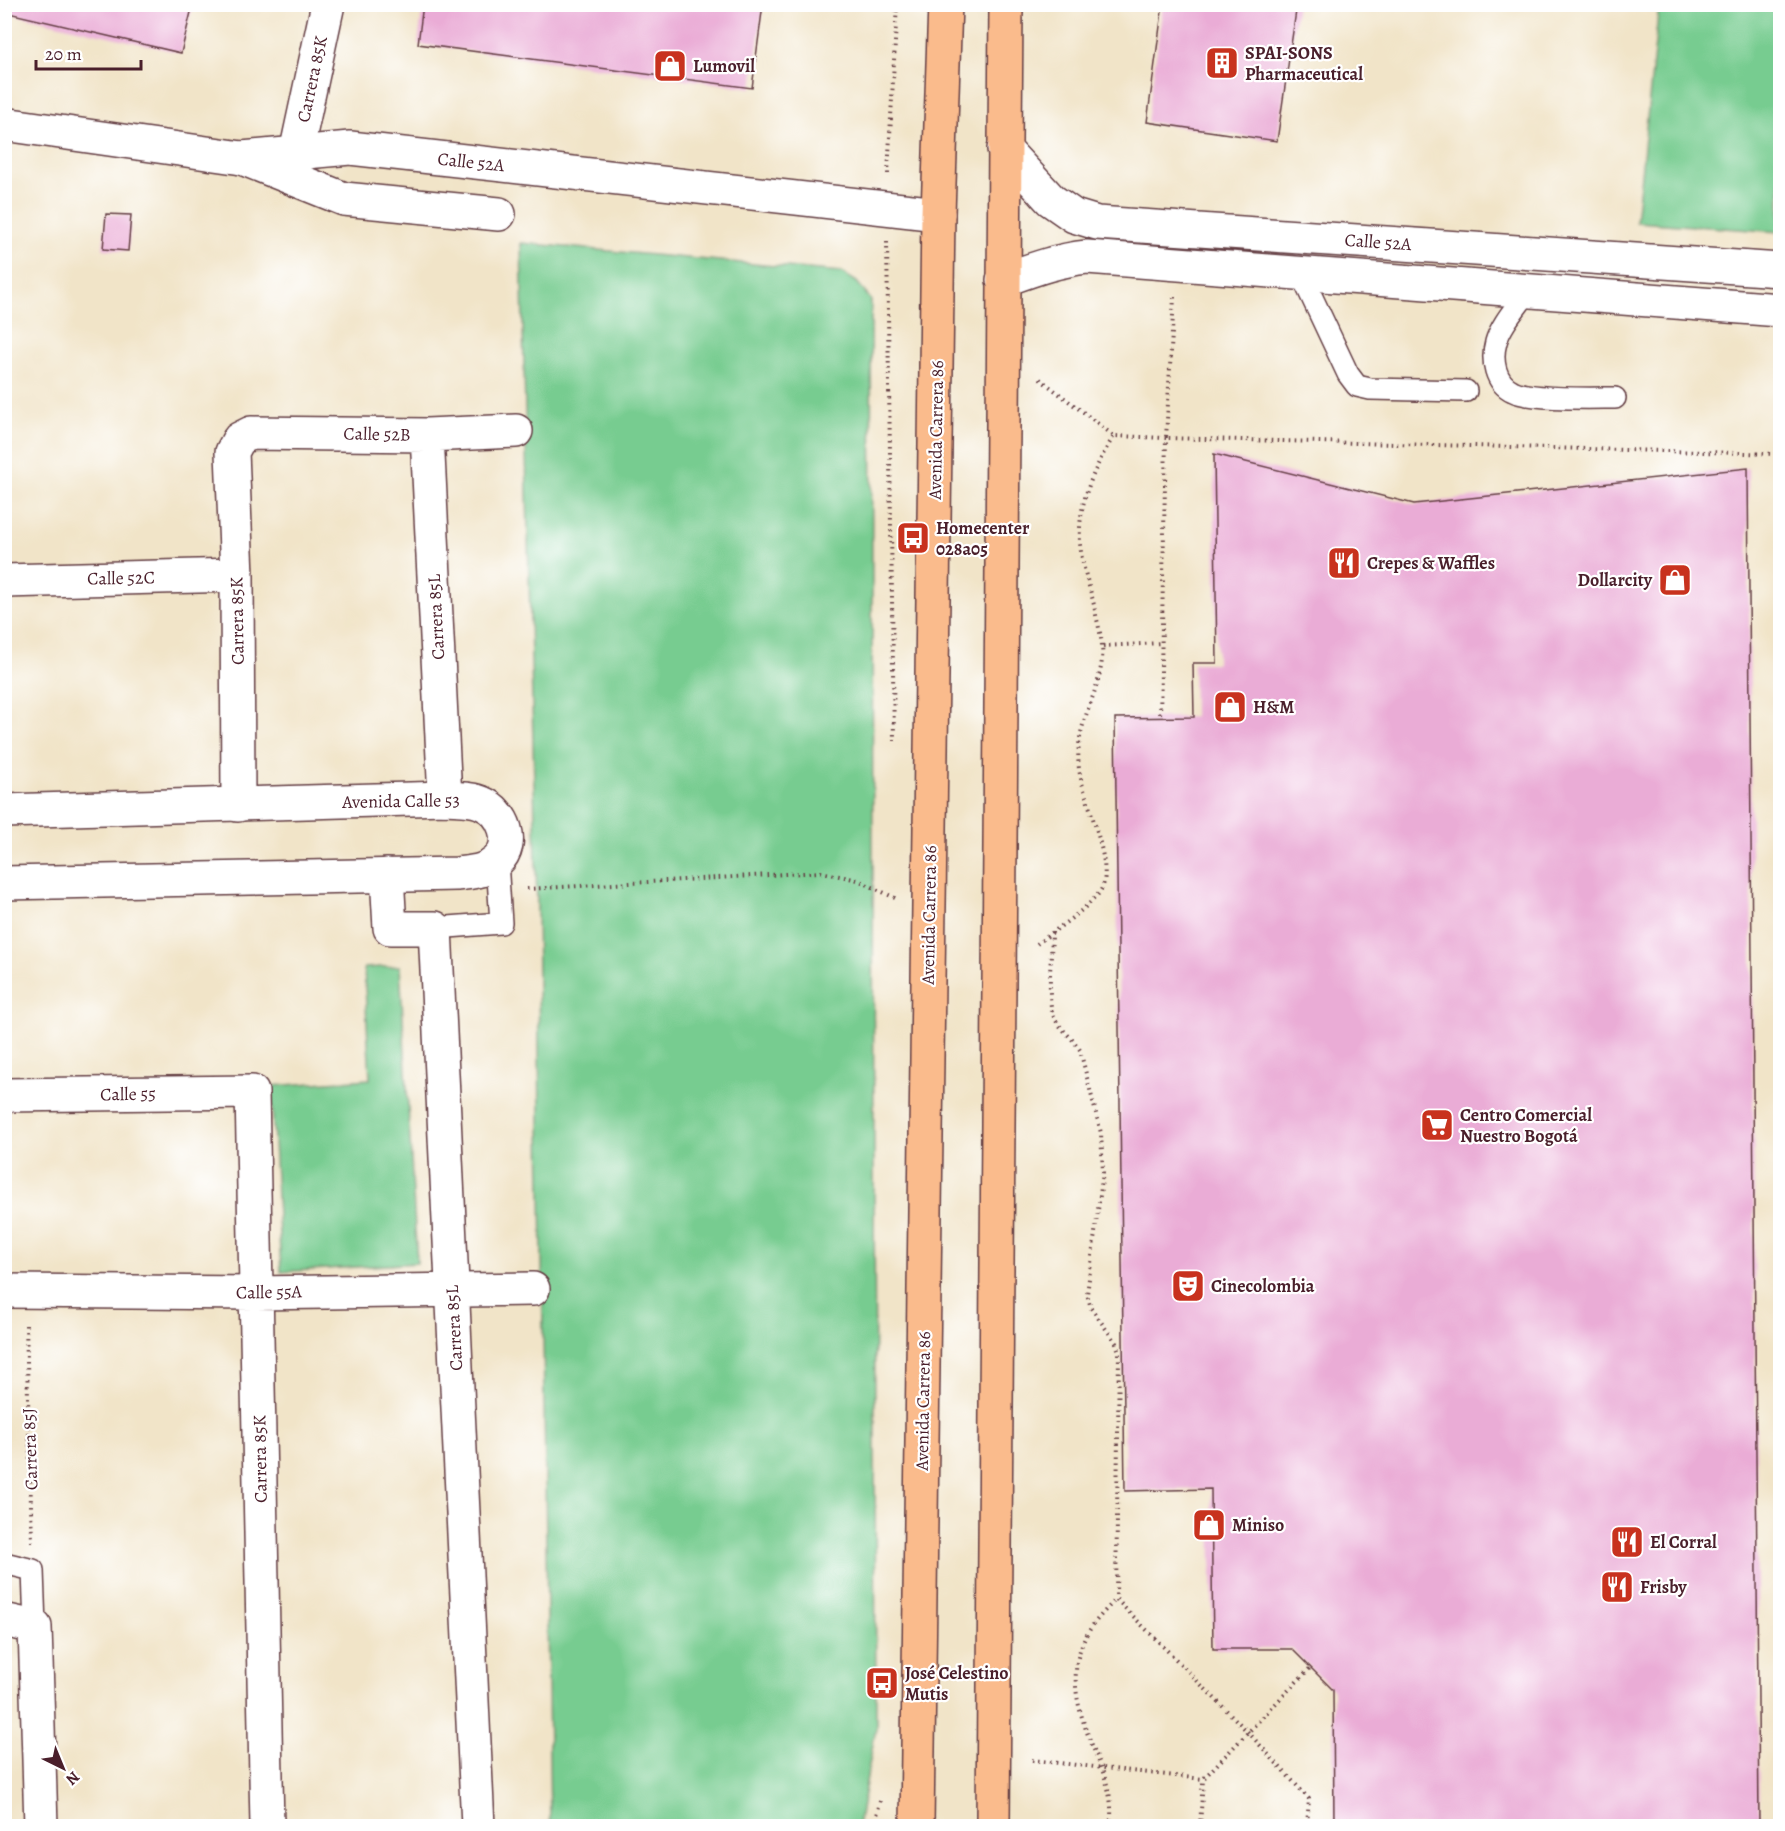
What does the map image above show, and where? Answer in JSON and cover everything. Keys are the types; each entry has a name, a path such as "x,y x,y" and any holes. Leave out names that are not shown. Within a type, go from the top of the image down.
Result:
{"main road":[{"name":"Avenida Carrera 86","path":"917,1827 938,214 945,4"},
{"path":"993,1827 1006,4"}],"street":[{"name":"Carrera 85K","path":"296,153 328,4"},
{"name":"Calle 52A","path":"4,124 242,158 350,148 938,214"},
{"name":"Calle 52A","path":"1004,149 1051,200 1074,216 1097,223 1780,270"},
{"path":"242,158 344,199 499,214"},
{"name":"Calle 52A","path":"1003,280 1047,264 1087,257 1780,310"},
{"name":"Calle 52B","path":"239,439 251,433 427,435 516,431"},
{"name":"Carrera 85L","path":"427,435 445,798"},
{"name":"Carrera 85K","path":"238,805 237,575 232,452 239,439"},
{"name":"Calle 52C","path":"4,581 237,575"},
{"name":"Avenida Calle 53","path":"4,811 445,798 481,802 494,810 502,820 507,836 498,876"},
{"path":"4,883 457,874 480,871 498,876"},
{"path":"387,875 390,928 435,928"},
{"name":"Carrera 85L","path":"435,928 478,1827"},
{"name":"Carrera 85K","path":"252,1092 267,1827"},
{"name":"Calle 55","path":"4,1095 252,1092"},
{"name":"Calle 55A","path":"15,1291 256,1293 533,1289"},
{"path":"20,1624 41,1827"}],"lane":[{"path":"1301,274 1348,374 1357,386 1370,389 1466,391"},
{"path":"1528,291 1506,322 1496,342 1494,366 1503,384 1511,391 1527,395 1616,398"},
{"path":"435,928 501,923 498,876"},
{"path":"4,1563 33,1570 20,1624"}],"path":[{"path":"1160,718 1166,438 1174,294"},
{"path":"1040,379 1114,436 1780,454"},
{"path":"1037,944 1098,895 1105,879 1098,836 1080,773 1078,757 1078,741 1099,678 1103,646 1081,553 1080,527 1084,501 1091,479 1098,462 1114,436"},
{"path":"1103,646 1161,643"},
{"path":"498,876 821,872 858,880 895,899"},
{"path":"1052,932 1050,1007 1055,1020 1080,1050 1101,1133 1103,1153 1103,1172 1087,1294 1091,1308 1116,1343 1119,1352 1116,1599 1089,1630 1078,1658 1075,1679 1077,1704 1083,1726 1101,1768 1112,1803 1110,1827"},
{"name":"Carrera 85J","path":"15,1291 33,1570"},
{"path":"1116,1599 1248,1732 1309,1799 1308,1827"},
{"path":"1200,1827 1203,1779 1310,1668"},
{"path":"1032,1760 1203,1779"}],"green space":[{"path":"1659,5 1780,5 1780,232 1636,222"},
{"path":"521,243 841,272 857,282 871,300 876,1728 858,1826 550,1826 537,909"},
{"path":"400,966 417,1263 281,1272 271,1086 370,1079 364,968"}],"building":[{"path":"4,4 193,4 181,53 4,12"},
{"name":"Lumovil","path":"423,4 763,4 752,88 418,44"},
{"name":"SPAI-SONS Pharmaceutical","path":"1163,4 1297,4 1277,141 1147,122"},
{"path":"106,214 131,215 128,251 103,249"},
{"name":"Centro Comercial Nuestro Bogotá","path":"1214,454 1414,504 1748,468 1759,1826 1334,1826 1333,1690 1292,1649 1213,1649 1211,1489 1125,1491 1115,718 1194,717 1193,663 1217,663"}],"place":[{"name":"SPAI-SONS Pharmaceutical","path":"1222,63"},
{"name":"Lumovil","path":"670,66"},
{"name":"Homecenter 028a05","path":"913,538"},
{"name":"Crepes & Waffles","path":"1344,563"},
{"name":"Dollarcity","path":"1675,580"},
{"name":"H&M","path":"1230,707"},
{"name":"Centro Comercial Nuestro Bogotá","path":"1437,1125"},
{"name":"Cinecolombia","path":"1188,1286"},
{"name":"Miniso","path":"1209,1525"},
{"name":"El Corral","path":"1627,1542"},
{"name":"Frisby","path":"1617,1587"},
{"name":"José Celestino Mutis","path":"882,1683"}]}
